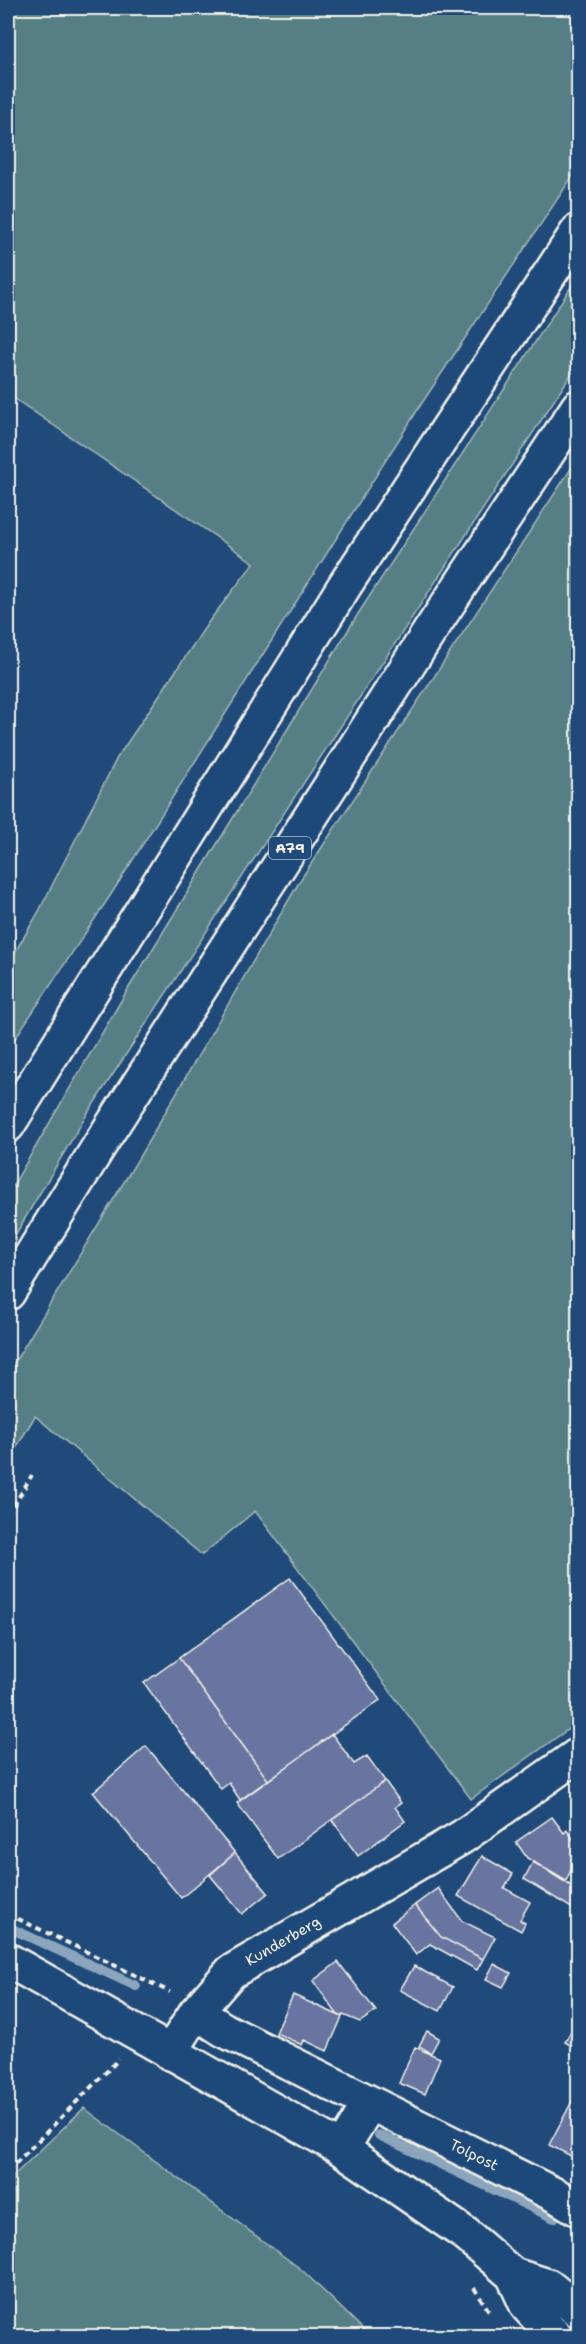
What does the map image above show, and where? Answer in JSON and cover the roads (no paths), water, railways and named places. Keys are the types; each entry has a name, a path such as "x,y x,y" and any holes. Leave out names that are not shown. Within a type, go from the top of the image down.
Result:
{"main road":[{"path":"8,1125 345,585 579,231"},
{"name":"A79","path":"8,1293 106,1135 407,667 579,407"},
{"name":"Kunderberg","path":"170,2053 196,2012 231,1971 462,1837 579,1755"},
{"path":"8,1960 342,2149 464,2233 513,2275 548,2286 579,2310"},
{"name":"Tolpost","path":"196,2012 224,2030 548,2191 579,2209"},
{"path":"342,2149 369,2104"},
{"path":"513,2275 527,2306 555,2337"}],"waterway":[{"path":"8,1927 136,1986"},
{"path":"379,2135 554,2218"}]}
